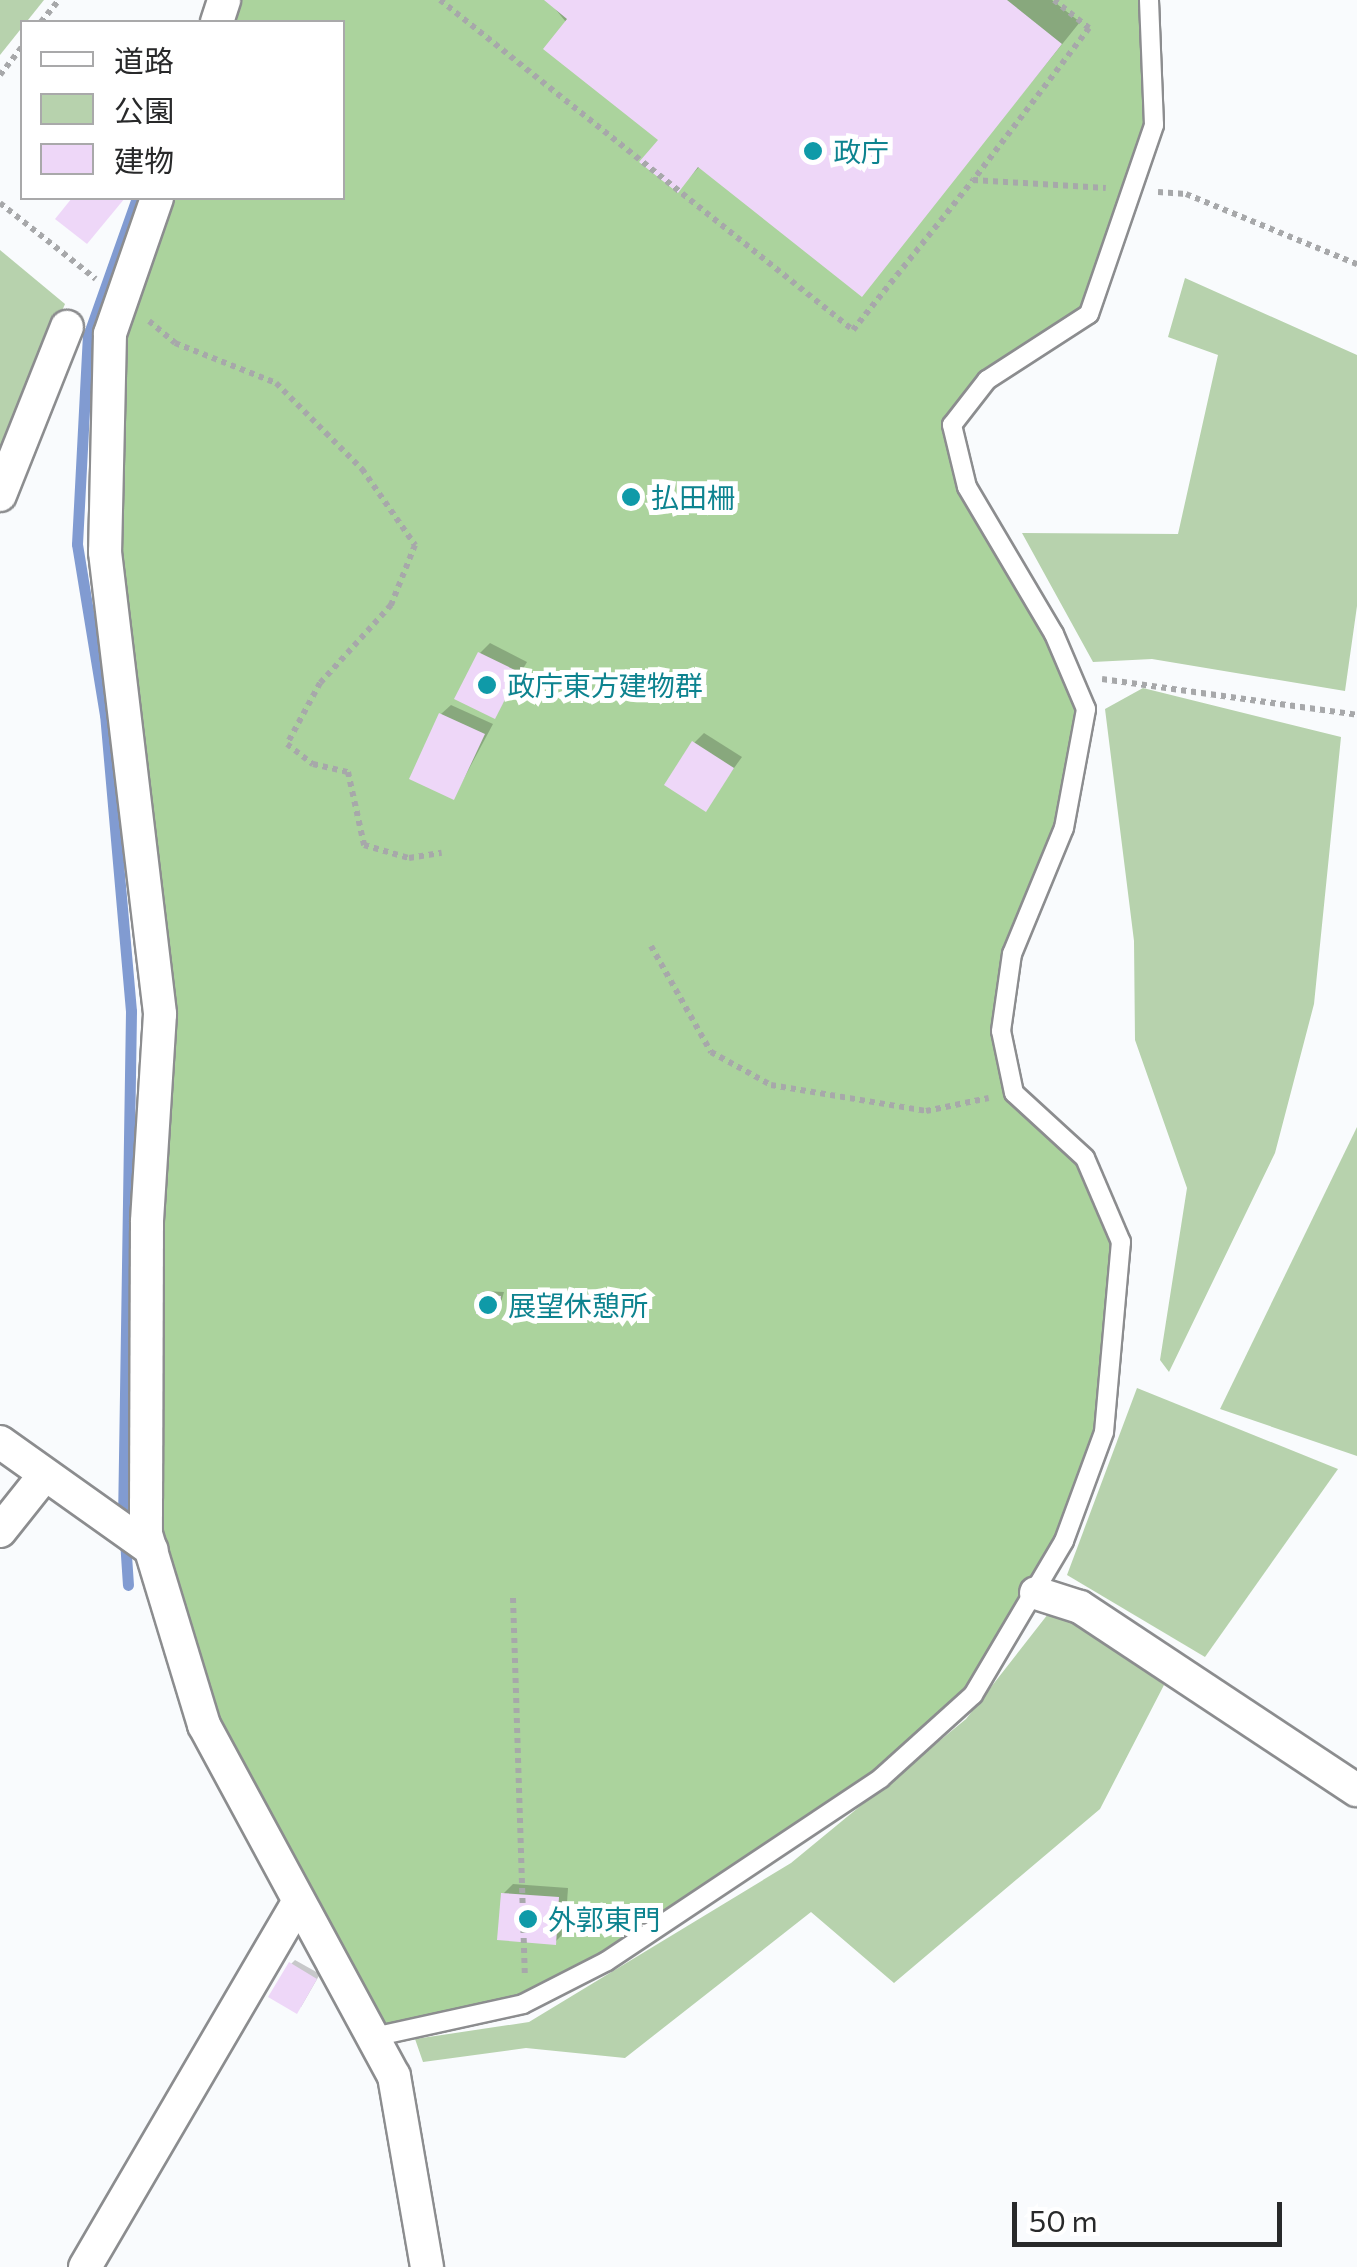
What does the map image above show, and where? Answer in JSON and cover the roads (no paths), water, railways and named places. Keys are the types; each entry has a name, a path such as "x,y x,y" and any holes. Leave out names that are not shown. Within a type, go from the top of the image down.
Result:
{"street":[{"path":"155,200 110,334 105,552 160,1014 147,1222 152,1550 204,1726 298,1902 378,2036 426,2267"},
{"path":"0,495 67,326"},
{"path":"0,1442 152,1550"},
{"path":"0,1531 43,1476"},
{"path":"1036,1593 1080,1607 1357,1790"},
{"path":"85,2267 298,1902"}],"lane":[{"path":"378,2036 524,2004 607,1961 881,1778 973,1695 1036,1593 1104,1432 1119,1344 1121,1242 1086,1158 1014,1094 1001,1031 1012,954 1064,828 1086,709 967,487 952,425 987,380 1089,314 1126,190 1147,151 1159,90 1149,0"}],"waterway":[{"path":"123,1521 131,1011 105,715 77,544 88,336 136,200"},
{"path":"125,1540 128,1585"}],"place":[{"name":"政庁","path":"813,151"},
{"name":"払田柵","path":"631,497"},
{"name":"政庁東方建物群","path":"487,685"},
{"name":"展望休憩所","path":"488,1305"},
{"name":"外郭東門","path":"528,1919"}]}
